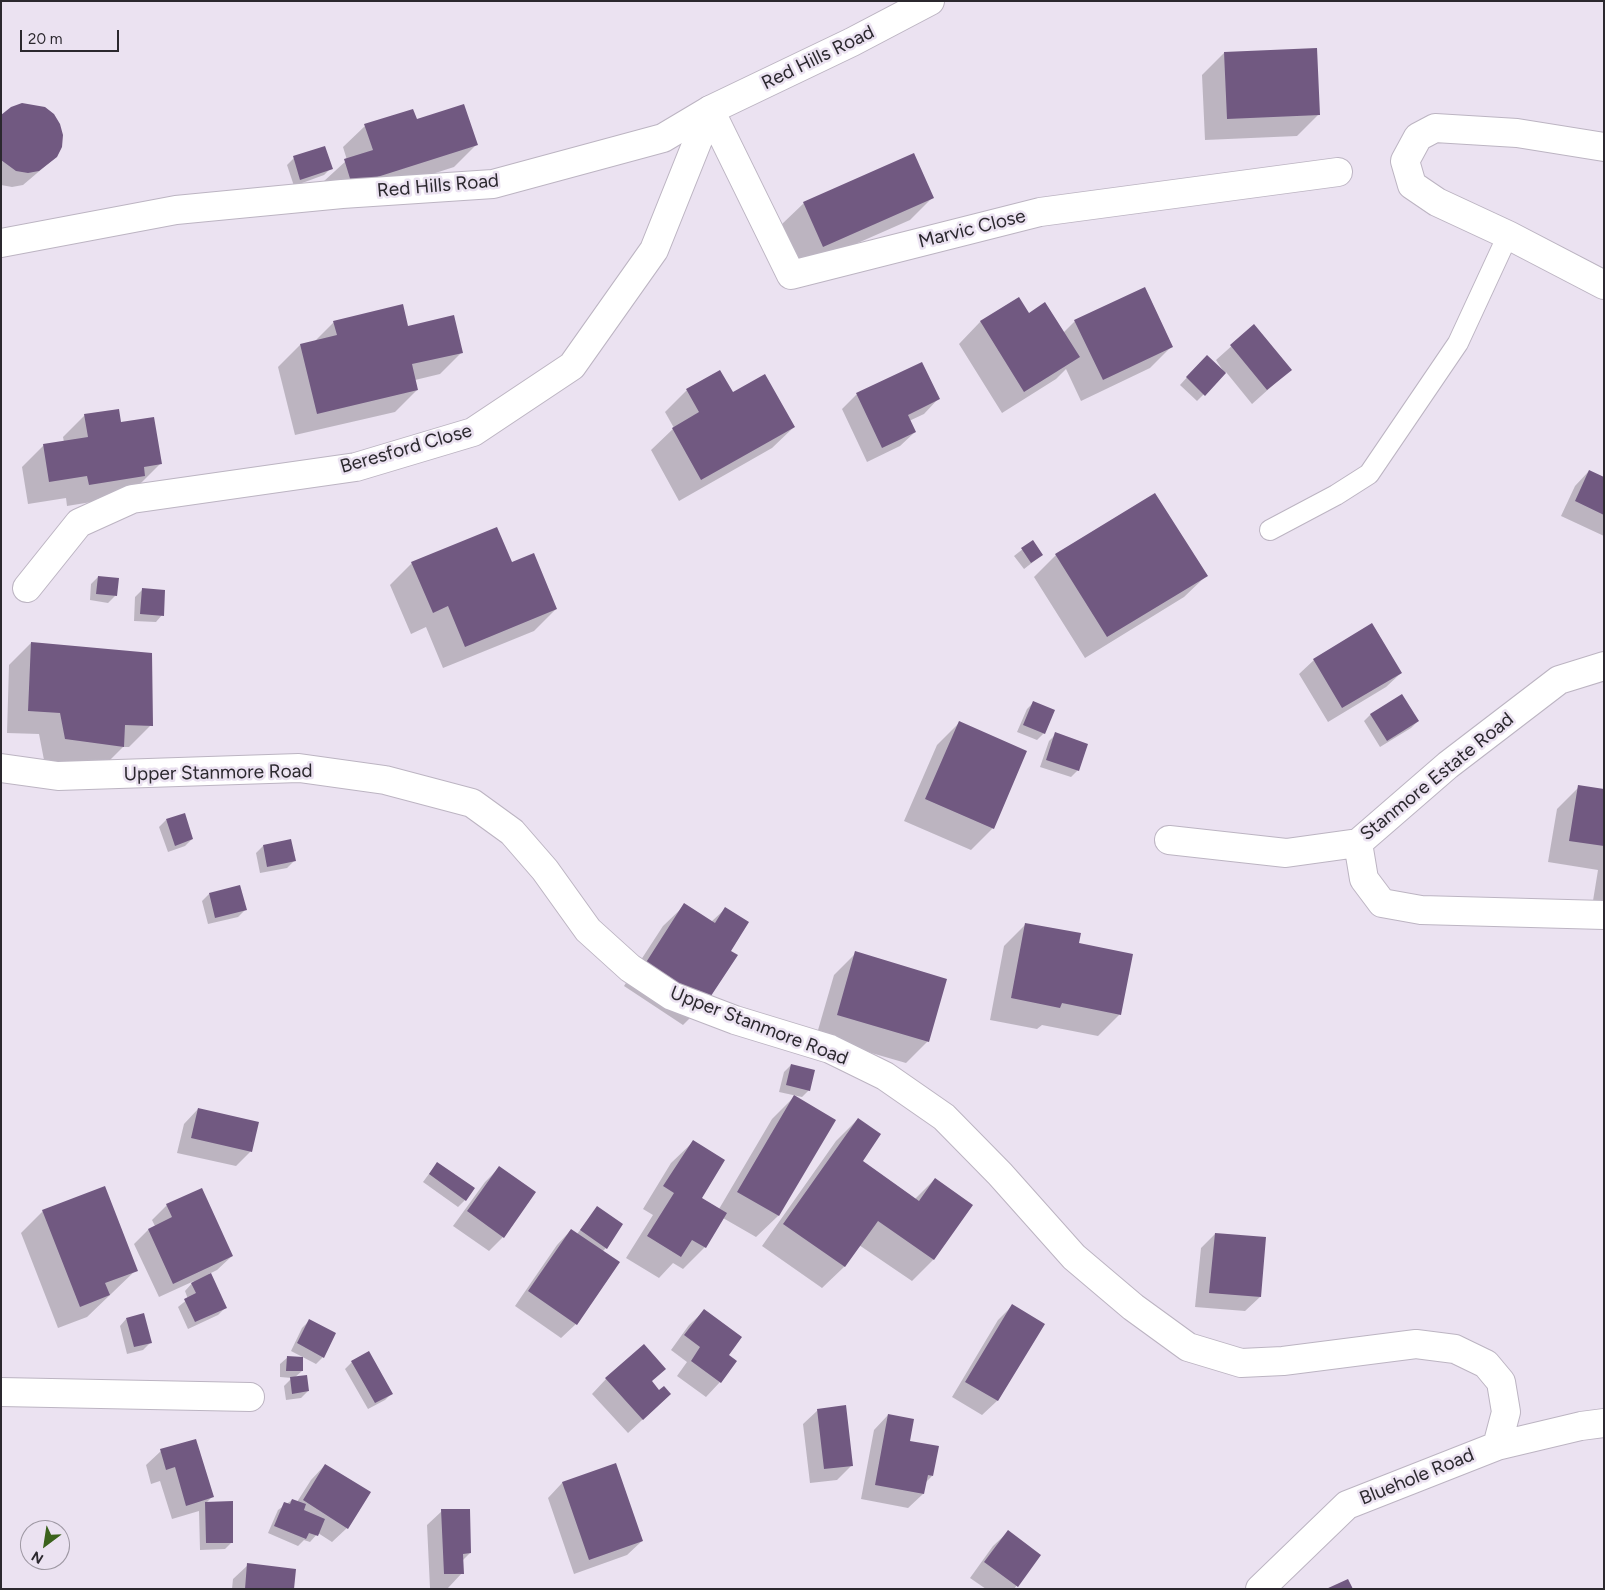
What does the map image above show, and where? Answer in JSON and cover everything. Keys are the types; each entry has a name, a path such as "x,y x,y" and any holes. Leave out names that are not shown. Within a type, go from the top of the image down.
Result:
{"street":[{"name":"Red Hills Road","path":"1,243 176,210 342,194 493,184 663,138 710,110 852,42 930,1"},
{"name":"Marvic Close","path":"710,110 792,275 1040,212 1338,172"},
{"name":"Beresford Close","path":"27,588 79,523 132,499 356,467 464,435 473,432 572,366 654,250 710,110"},
{"path":"1604,147 1517,134 1435,128 1418,137 1405,161 1412,185 1437,202 1508,234 1604,285"},
{"name":"Stanmore Estate Road","path":"1169,840 1286,854 1358,843 1448,765 1559,680 1604,666"},
{"name":"Upper Stanmore Road","path":"1,768 58,776 299,768 385,780 472,803 512,832 545,870 588,930 630,968 672,996 735,1020 830,1049 892,1082 944,1117 1000,1174 1074,1257 1133,1307 1188,1347 1241,1363 1283,1361 1416,1344 1455,1349 1486,1364 1501,1382 1506,1412 1497,1446"},
{"path":"1358,843 1364,879 1382,903 1421,910 1604,915"},
{"path":"1,1392 250,1397"},
{"name":"Bluehole Road","path":"1260,1589 1347,1505 1497,1446 1604,1422"}],"lane":[{"path":"1270,530 1336,495 1369,474 1458,344 1508,234"}],"building":[{"path":"1317,48 1320,115 1227,119 1224,52"},
{"path":"22,103 45,107 54,114 60,124 63,135 62,147 57,157 39,171 28,173 16,171 1,160 1,115 11,107"},
{"path":"464,104 478,145 352,185 344,159 373,150 364,124 413,109 417,119"},
{"path":"325,146 333,169 300,180 293,156"},
{"path":"914,153 934,198 823,247 803,202"},
{"path":"1145,287 1173,347 1103,380 1074,320"},
{"path":"1019,297 1029,313 1045,302 1080,357 1024,392 980,321"},
{"path":"403,304 408,326 454,315 463,353 412,364 418,390 317,414 300,344 337,335 333,321"},
{"path":"1254,324 1292,370 1267,390 1230,345"},
{"path":"1207,355 1226,373 1205,396 1186,377"},
{"path":"922,362 940,399 908,415 916,432 882,448 856,393"},
{"path":"720,370 733,392 765,374 795,427 701,480 672,428 699,412 686,389"},
{"path":"119,409 121,422 154,417 162,464 144,467 145,476 89,485 87,476 49,482 43,444 88,437 84,414"},
{"path":"1589,470 1604,477 1604,515 1575,501"},
{"path":"1155,493 1208,576 1107,637 1055,554"},
{"path":"497,527 512,562 534,553 557,609 465,647 448,606 433,613 411,562"},
{"path":"1033,540 1043,555 1031,563 1021,548"},
{"path":"98,576 119,578 117,596 96,594"},
{"path":"142,588 165,590 164,616 140,614"},
{"path":"1372,623 1402,673 1342,708 1313,659"},
{"path":"31,642 152,653 153,726 125,725 124,747 65,739 60,713 28,711"},
{"path":"1402,694 1419,721 1387,741 1370,714"},
{"path":"1033,701 1055,710 1045,734 1023,725"},
{"path":"959,721 1027,751 994,829 925,799"},
{"path":"1055,732 1088,744 1079,771 1046,760"},
{"path":"1578,785 1604,789 1604,846 1569,841"},
{"path":"185,813 193,839 175,846 166,819"},
{"path":"291,839 296,861 267,867 263,845"},
{"path":"240,885 247,910 215,918 209,893"},
{"path":"684,903 715,923 725,907 749,922 731,951 738,955 705,1005 645,964"},
{"path":"1025,923 1081,933 1079,943 1133,954 1121,1015 1062,1003 1060,1008 1011,998"},
{"path":"855,951 947,979 929,1042 837,1015"},
{"path":"791,1064 815,1070 810,1091 786,1085"},
{"path":"794,1095 836,1120 779,1216 737,1192"},
{"path":"198,1108 259,1122 252,1152 191,1138"},
{"path":"858,1118 881,1134 863,1161 919,1201 935,1178 973,1205 934,1260 878,1221 845,1267 783,1224"},
{"path":"693,1140 725,1160 702,1198 727,1213 706,1248 692,1240 681,1257 647,1236 674,1193 663,1186"},
{"path":"437,1162 475,1188 466,1201 429,1174"},
{"path":"499,1166 536,1192 504,1238 467,1211"},
{"path":"105,1186 138,1271 105,1283 110,1295 80,1307 42,1210"},
{"path":"202,1188 233,1256 173,1284 148,1229 172,1217 166,1204"},
{"path":"597,1206 623,1224 607,1249 580,1230"},
{"path":"571,1229 620,1262 577,1325 528,1291"},
{"path":"1215,1233 1266,1237 1261,1297 1209,1293"},
{"path":"211,1273 227,1308 195,1322 184,1299 196,1293 191,1283"},
{"path":"1012,1304 1045,1324 998,1401 965,1382"},
{"path":"704,1309 742,1337 729,1355 737,1361 721,1383 691,1361 700,1347 684,1335"},
{"path":"144,1313 152,1343 134,1347 126,1318"},
{"path":"309,1319 336,1333 324,1358 297,1343"},
{"path":"644,1344 666,1369 652,1381 659,1390 664,1386 671,1394 643,1420 605,1378"},
{"path":"369,1351 393,1394 375,1403 351,1361"},
{"path":"287,1356 303,1357 303,1371 286,1371"},
{"path":"307,1375 309,1391 292,1394 290,1377"},
{"path":"846,1405 853,1466 824,1469 817,1409"},
{"path":"888,1414 914,1419 910,1441 939,1446 933,1476 928,1475 924,1494 875,1485"},
{"path":"196,1439 214,1497 186,1506 175,1467 166,1470 160,1449"},
{"path":"616,1463 643,1541 589,1560 562,1482"},
{"path":"325,1464 371,1492 348,1529 303,1500"},
{"path":"292,1499 306,1504 304,1510 325,1519 318,1536 309,1533 306,1539 274,1526 284,1502 290,1504"},
{"path":"233,1501 233,1543 206,1543 205,1502"},
{"path":"441,1509 470,1509 471,1553 463,1554 464,1574 444,1574"},
{"path":"1008,1530 1041,1555 1018,1587 984,1562"},
{"path":"247,1563 296,1569 294,1589 245,1589"},
{"path":"1348,1579 1353,1589 1326,1589"}]}
